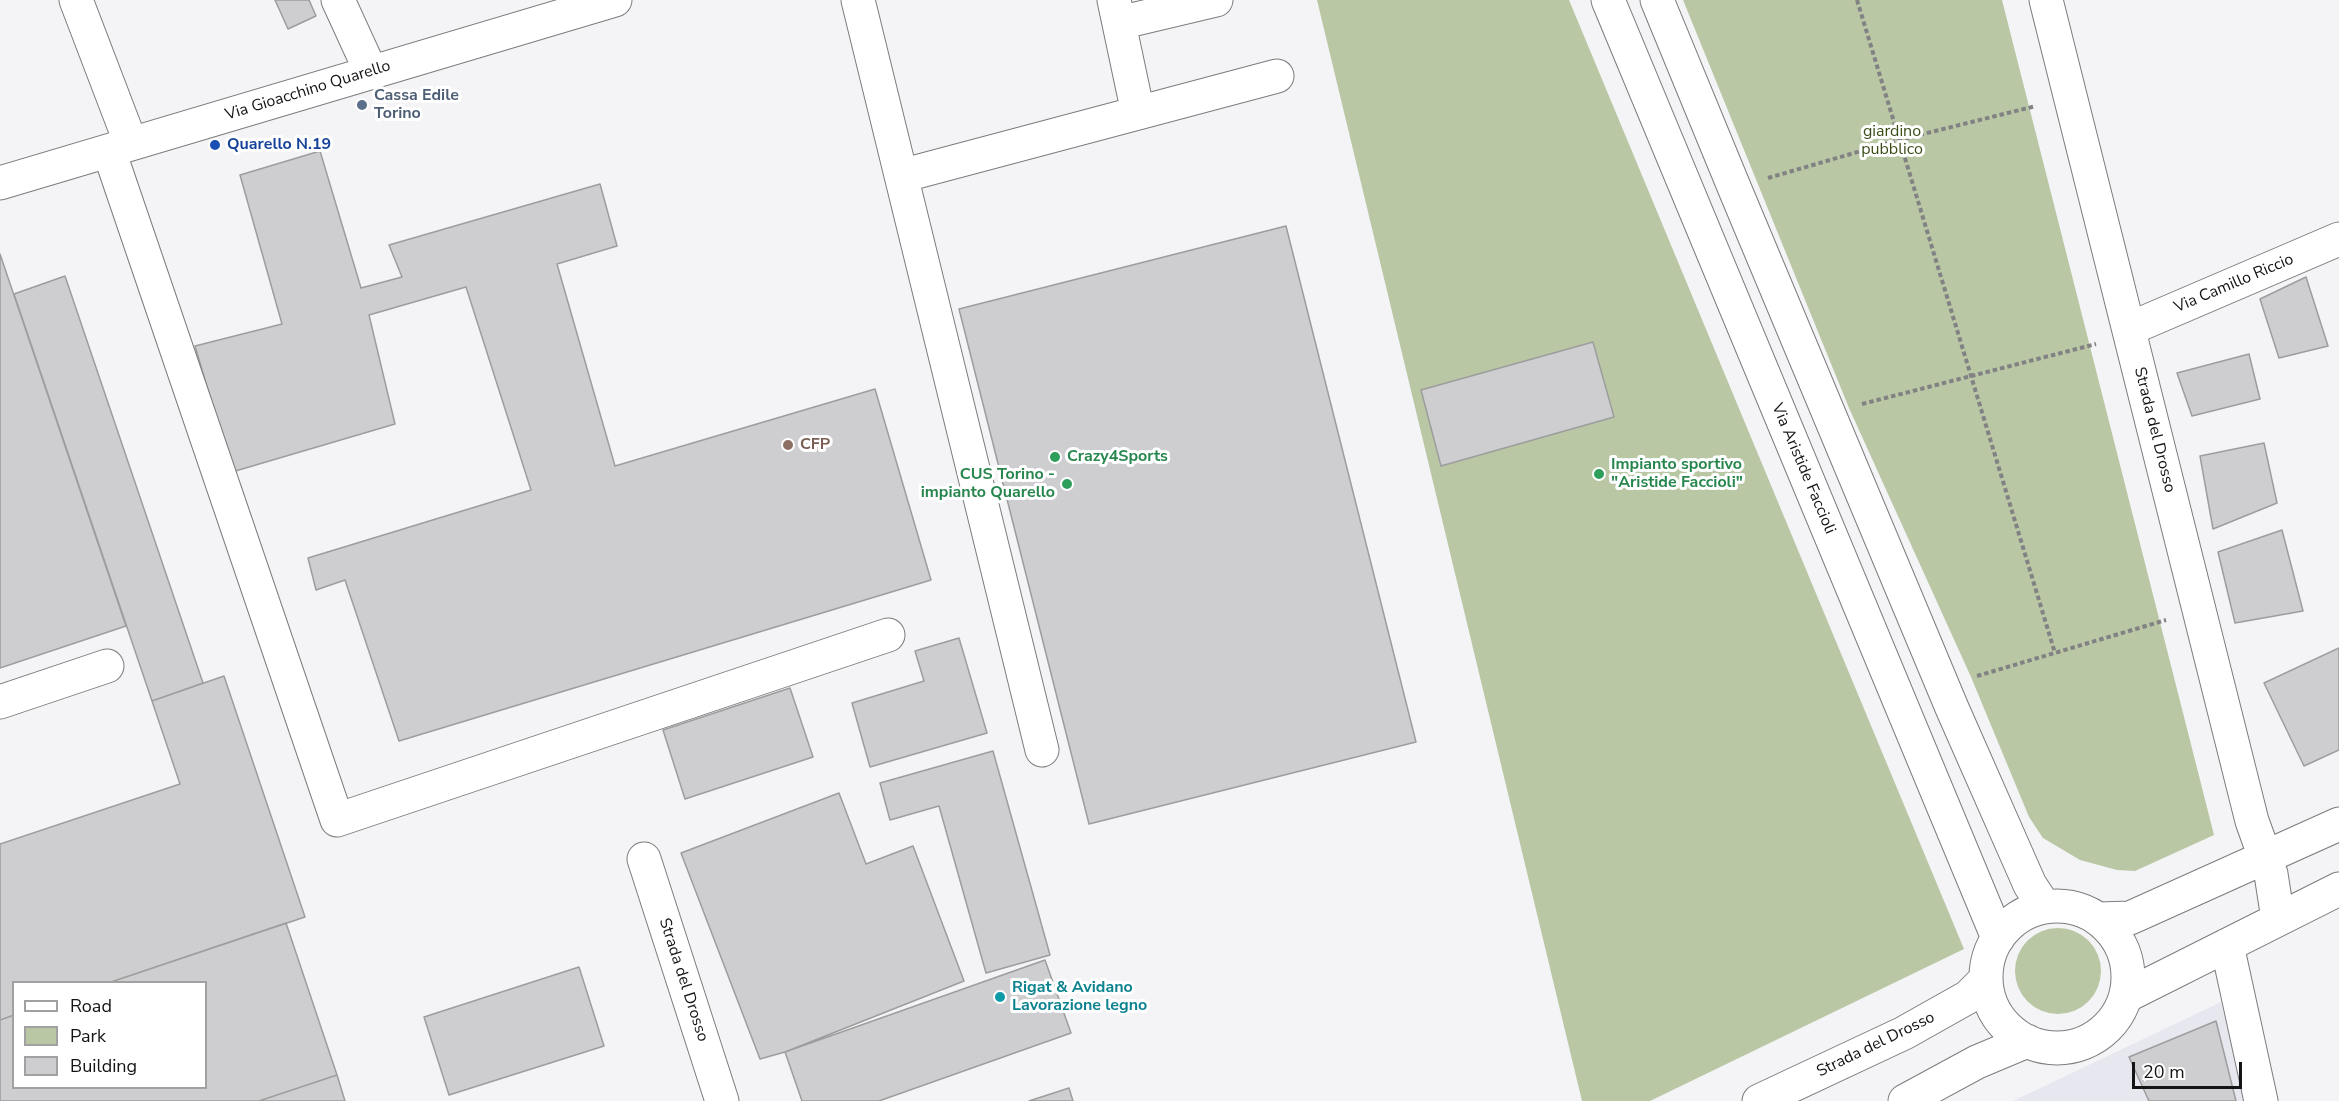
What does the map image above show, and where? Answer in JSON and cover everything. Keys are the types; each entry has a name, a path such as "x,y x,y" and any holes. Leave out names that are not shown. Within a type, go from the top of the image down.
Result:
{"street":[{"path":"76,0 120,147 337,820 888,635"},
{"path":"338,0 372,72"},
{"name":"Via Gioacchino Quarello","path":"0,183 615,0"},
{"path":"858,0 1042,750"},
{"path":"1138,113 1116,11 1216,0"},
{"name":"Via Aristide Faccioli","path":"1608,0 1998,938"},
{"path":"1657,0 1943,686 2030,885 2044,906"},
{"name":"Strada del Drosso","path":"2046,0 2252,821 2271,874 2278,919"},
{"path":"901,176 1277,76"},
{"name":"Via Camillo Riccio","path":"2129,328 2339,239"},
{"path":"0,702 107,666"},
{"path":"2100,919 2130,918 2339,824"},
{"name":"Strada del Drosso","path":"644,859 722,1101"},
{"path":"2126,996 2339,889"},
{"path":"2063,905 2082,909 2100,919 2115,935 2125,954 2129,976 2126,996 2114,1020 2088,1041 2060,1048 2045,1047 2027,1041 2008,1028 1992,1006 1986,979 1987,963 1998,938 2009,924 2022,915 2044,906 2063,905"},
{"path":"2227,945 2261,1101"},
{"name":"Strada del Drosso","path":"1759,1101 1904,1033 1968,997 1986,979"},
{"path":"1905,1101 1977,1062 2027,1041"}],"path":[{"path":"1857,0 2055,652"},
{"path":"1734,188 1899,140 2030,109 2071,94"},
{"path":"1828,413 1970,375 2090,347 2129,328"},
{"path":"1943,686 2198,610"}],"shaded area":[{"path":"2221,1002 2245,1101 2013,1101"}],"green space":[{"name":"Impianto sportivo \"Aristide Faccioli\"","path":"1317,0 1569,0 1964,949 1650,1101 1582,1101"},
{"name":"giardino pubblico","path":"1683,0 2002,0 2214,835 2135,871 2117,870 2080,860 2043,838 2029,817 1971,677 1849,408"},
{"path":"2058,928 2074,932 2088,941 2097,955 2101,971 2097,987 2088,1001 2074,1010 2058,1014 2042,1010 2028,1001 2019,987 2015,971 2019,955 2028,941 2042,932"}],"building":[{"path":"275,0 309,0 316,16 288,29"},
{"name":"CFP","path":"320,151 361,288 402,277 389,245 600,184 617,246 557,264 615,466 875,389 931,580 399,741 345,580 316,590 308,558 531,490 466,287 369,315 395,424 232,472 195,346 282,324 240,175"},
{"path":"1286,226 1416,742 1089,824 959,309"},
{"path":"0,254 126,626 0,668"},
{"path":"65,276 203,683 152,701 14,294"},
{"path":"2306,277 2328,346 2279,358 2260,299"},
{"path":"1593,342 1614,417 1441,466 1421,390"},
{"path":"2249,354 2260,399 2192,416 2177,373"},
{"path":"2264,443 2277,503 2213,529 2200,456"},
{"path":"2282,530 2303,611 2235,623 2218,552"},
{"path":"959,638 987,733 870,767 852,703 924,681 915,651"},
{"path":"2339,648 2339,750 2304,766 2264,683"},
{"path":"224,676 305,917 114,981 12,981 12,1016 0,1020 0,844 180,784 152,701"},
{"path":"790,688 813,757 685,799 663,730"},
{"path":"993,751 1050,955 986,973 939,806 890,820 880,783"},
{"path":"839,793 866,864 913,846 964,981 785,1052 760,1059 681,853"},
{"path":"286,923 337,1075 259,1101 0,1101 0,1020 12,1016 12,1089 207,1089 207,981 114,981"},
{"name":"Rigat & Avidano Lavorazione legno","path":"1045,960 1071,1033 879,1101 802,1101 785,1052"},
{"path":"579,967 604,1046 449,1095 424,1017"},
{"path":"2216,1021 2236,1101 2149,1101 2129,1057"},
{"path":"337,1075 345,1101 259,1101"},
{"path":"1069,1088 1073,1101 1029,1101"}],"place":[{"name":"Cassa Edile Torino","path":"362,105"},
{"name":"Quarello N.19","path":"215,145"},
{"name":"CFP","path":"788,445"},
{"name":"Crazy4Sports","path":"1055,457"},
{"name":"Impianto sportivo \"Aristide Faccioli\"","path":"1599,474"},
{"name":"CUS Torino - impianto Quarello","path":"1067,484"},
{"name":"Rigat & Avidano Lavorazione legno","path":"1000,997"}]}
